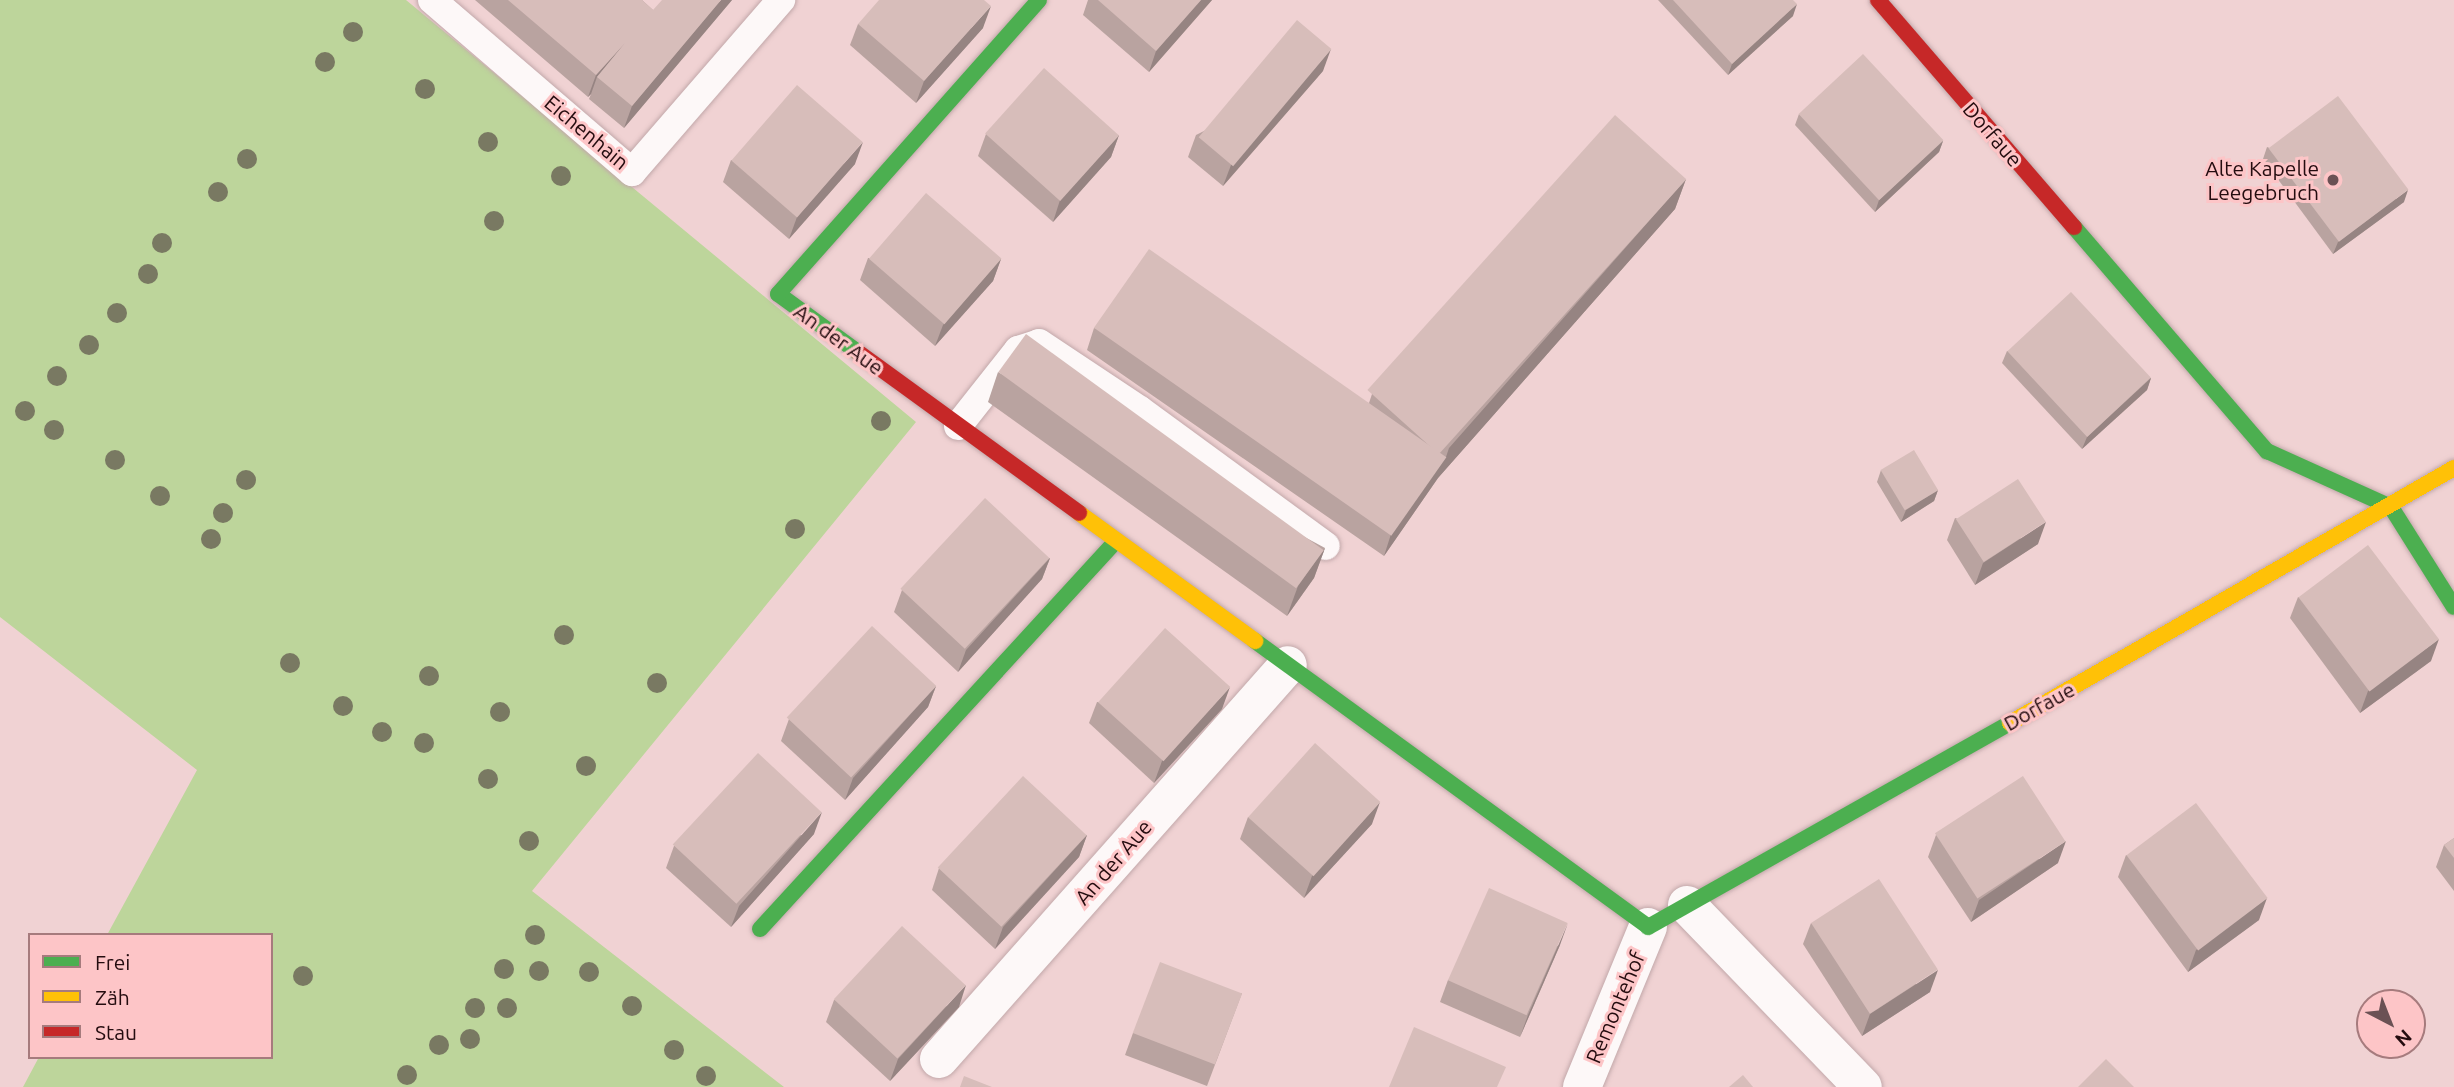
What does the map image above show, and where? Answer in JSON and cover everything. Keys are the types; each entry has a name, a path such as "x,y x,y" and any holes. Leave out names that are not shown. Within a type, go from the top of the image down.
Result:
{"street":[{"name":"An der Aue","path":"1039,0 778,294 1648,927"},
{"name":"Dorfaue","path":"1878,0 2267,451 2391,507"},
{"name":"Dorfaue","path":"1648,927 2391,507 2454,468"},
{"path":"2391,507 2454,607"},
{"path":"760,929 1116,541"},
{"name":"An der Aue","path":"939,1059 1288,665"},
{"path":"1687,905 1863,1087"},
{"name":"Remontehof","path":"1581,1087 1648,927"}],"lane":[{"name":"Eichenhain","path":"432,0 632,172 781,0"},
{"path":"958,426 1018,350 1039,343 1140,410 1326,546"}],"green space":[{"path":"0,0 406,0 916,422 532,891 784,1087 23,1087 38,1059 273,1059 273,933 108,933 197,770 0,617"}],"building":[{"path":"508,0 642,0 653,10 662,0 721,0 632,106 597,77 625,43 596,75"},
{"path":"879,0 984,0 991,6 924,81 858,24"},
{"path":"1098,0 1201,0 1156,51"},
{"path":"1673,0 1793,0 1797,4 1732,64"},
{"path":"1297,20 1331,49 1233,166 1199,137"},
{"path":"1863,54 1943,140 1879,200 1799,114"},
{"path":"1044,68 1119,136 1060,201 985,133"},
{"path":"797,85 863,142 797,218 731,160"},
{"name":"Alte Kapelle Leegebruch","path":"2338,96 2408,189 2339,242 2269,148"},
{"path":"1615,115 1686,179 1439,454 1367,390"},
{"path":"926,193 1001,259 944,324 869,259"},
{"path":"1149,249 1446,457 1391,536 1094,328"},
{"path":"2071,292 2151,378 2087,437 2007,351"},
{"path":"1026,334 1324,550 1296,588 998,372"},
{"path":"1914,450 1938,490 1905,510 1881,470"},
{"path":"2018,479 2046,522 1984,562 1956,519"},
{"path":"985,498 1049,558 965,649 900,589"},
{"path":"2368,545 2439,639 2370,692 2299,597"},
{"path":"872,626 936,686 851,777 787,717"},
{"path":"1165,628 1230,687 1163,761 1098,702"},
{"path":"1315,743 1380,802 1313,876 1248,817"},
{"path":"758,753 822,812 736,904 673,844"},
{"path":"1023,776 1087,835 1001,927 938,867"},
{"path":"2023,776 2065,841 1977,899 1935,833"},
{"path":"2196,803 2268,898 2198,950 2127,855"},
{"path":"2454,838 2454,858 2444,845"},
{"path":"1879,879 1938,970 1870,1014 1811,923"},
{"path":"1489,888 1568,923 1526,1015 1448,980"},
{"path":"902,926 966,985 897,1058 834,999"},
{"path":"1160,962 1242,994 1215,1064 1133,1033"},
{"path":"1414,1027 1506,1067 1497,1087 1389,1087"},
{"path":"2106,1059 2134,1087 2078,1087"},
{"path":"1743,1075 1753,1087 1729,1087"},
{"path":"964,1076 992,1087 960,1087"}],"traffic: fast":[{"path":"859,353 778,294 1039,0"},
{"path":"2074,227 2267,451 2391,507 2454,607"},
{"path":"760,929 1116,541"},
{"path":"1255,641 1648,927 2010,723"}],"traffic: slow":[{"path":"2010,723 2454,468"},
{"path":"1079,513 1255,641"}],"traffic: jam":[{"path":"1878,0 2074,227"},
{"path":"859,353 1079,513"}],"place":[{"name":"Alte Kapelle Leegebruch","path":"2333,180"}]}
